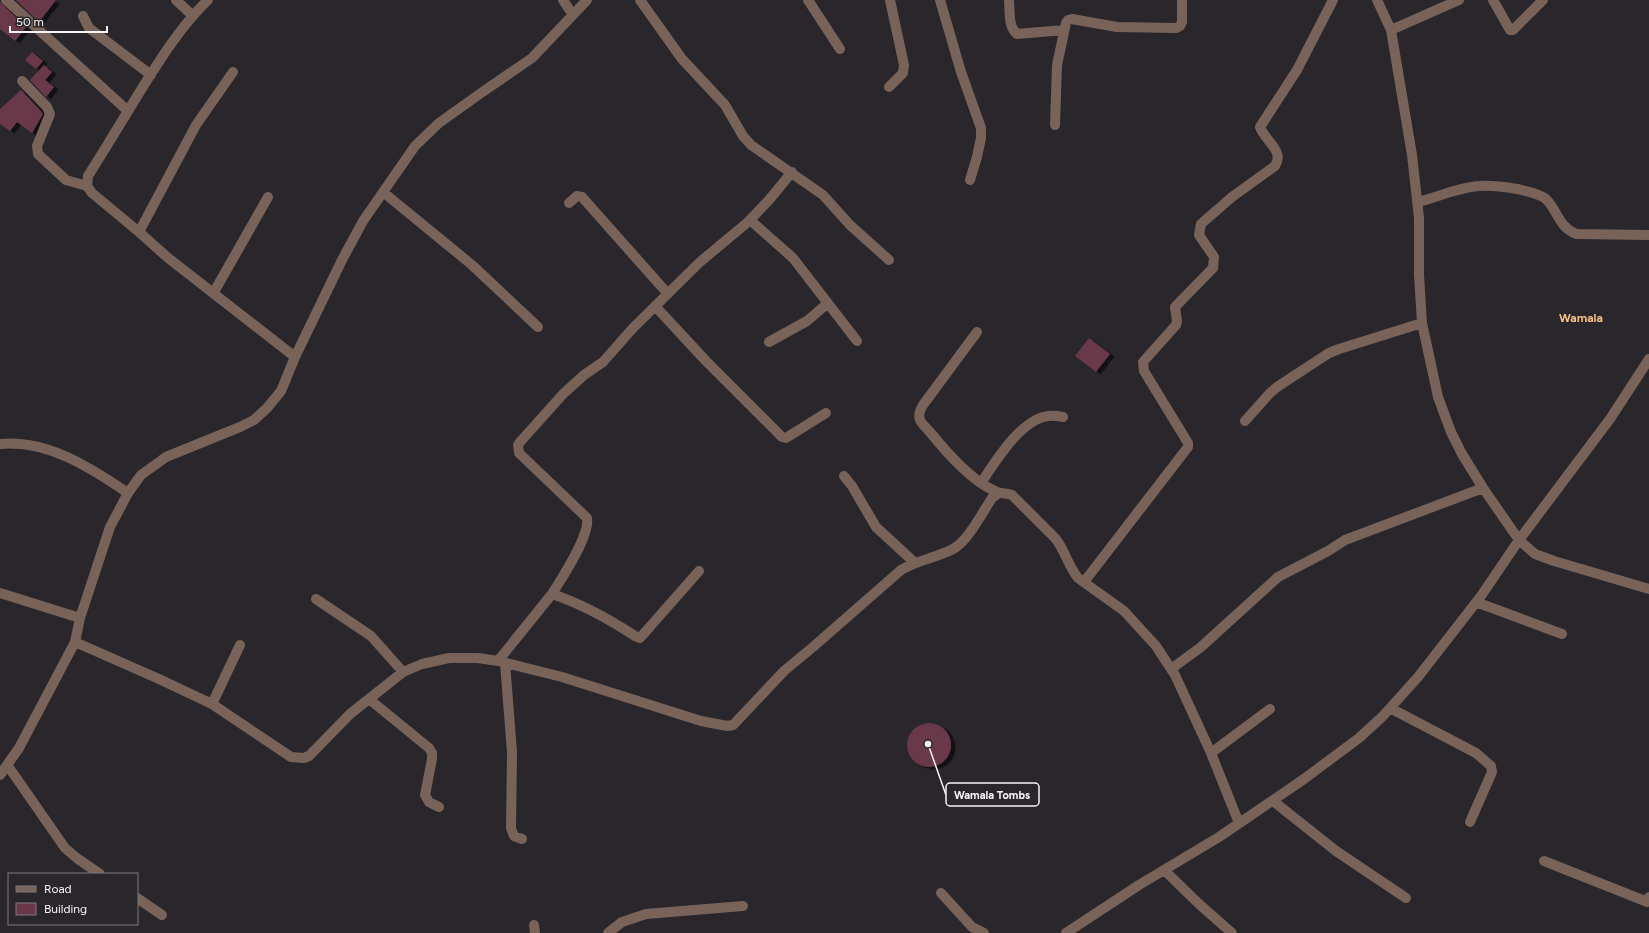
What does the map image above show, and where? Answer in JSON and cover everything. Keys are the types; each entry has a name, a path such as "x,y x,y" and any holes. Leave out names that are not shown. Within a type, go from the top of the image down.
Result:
{"street":[{"path":"6,0 128,111"},
{"path":"176,0 192,15"},
{"path":"86,186 88,176 151,75 192,15 208,0"},
{"path":"564,0 572,15"},
{"path":"0,775 8,766 32,724 75,642 80,618 110,527 128,493 141,475 166,457 254,420 267,408 281,391 295,357 342,260 364,221 415,146 439,124 532,58 588,0"},
{"path":"640,0 682,60 725,105 743,136 751,145 792,172 823,195 850,225 890,260"},
{"path":"808,0 840,49"},
{"path":"889,87 902,73 904,65 890,0"},
{"path":"940,0 980,128 981,138 970,180"},
{"path":"1009,0 1013,31 1018,34 1064,30"},
{"path":"1055,125 1057,65 1064,30 1068,20 1072,19 1117,27 1176,28 1180,26 1182,22 1182,0"},
{"path":"1084,582 1188,447 1188,443 1144,372 1143,362 1176,325 1177,321 1175,307 1213,268 1214,257 1199,235 1200,224 1232,197 1276,166 1279,161 1278,153 1262,133 1260,127 1297,70 1333,0"},
{"path":"1376,0 1391,30 1412,155 1419,218 1419,282 1422,323 1438,397 1451,432 1462,454 1483,488 1519,540 1535,554 1649,589"},
{"path":"1391,30 1459,0"},
{"path":"1493,0 1510,30 1513,30 1543,0"},
{"path":"83,16 89,28 151,75"},
{"path":"139,232 196,125 234,72"},
{"path":"22,81 47,107 50,114 37,146 38,154 66,180 86,186 92,193 139,232 167,258 214,292 295,357"},
{"path":"522,839 514,836 510,828 512,752 501,662 552,594 575,555 587,526 586,518 522,456 518,450 518,445 563,394 603,362 633,328 700,262 750,220 792,172"},
{"path":"1418,202 1462,189 1479,186 1497,186 1524,190 1546,199 1562,224 1568,230 1576,234 1649,235"},
{"path":"383,192 472,265 538,327"},
{"path":"569,203 577,196 582,197 668,294"},
{"path":"214,292 268,197"},
{"path":"750,220 793,258 857,341"},
{"path":"769,342 807,321 828,303"},
{"path":"656,306 706,361 782,437 786,438 826,413"},
{"path":"1244,421 1277,387 1329,353 1354,343 1422,323"},
{"path":"977,332 938,382 919,413 920,420 943,449 981,483 999,493 1012,495 1055,538 1073,572 1084,582 1124,611 1156,646 1171,669 1211,753 1239,824"},
{"path":"1066,933 1239,824 1359,738 1390,708 1418,677 1476,602 1519,540 1610,419 1649,359"},
{"path":"981,483 1000,453 1021,430 1042,417 1063,417"},
{"path":"0,444 16,444 40,448 74,460 97,472 128,493"},
{"path":"844,476 852,486 876,527 914,563"},
{"path":"1171,669 1201,647 1237,613 1278,577 1286,572 1328,551 1345,540 1483,488"},
{"path":"75,642 212,704 291,757 304,758 316,751 350,714 403,672 422,664 449,658 478,658 501,662 562,677 701,721 727,726 732,725 784,671 901,570 914,563 938,556 954,549 961,543 992,498 999,493"},
{"path":"552,594 606,617 640,638 699,571"},
{"path":"0,593 80,618"},
{"path":"316,599 371,636 403,672"},
{"path":"1476,602 1562,634"},
{"path":"212,704 240,645"},
{"path":"369,699 429,748 432,754 432,759 426,795 429,802 438,807"},
{"path":"1390,708 1476,753 1491,766 1492,772 1470,822"},
{"path":"1211,753 1270,709"},
{"path":"8,766 66,848 78,859 99,873"},
{"path":"1272,801 1336,851 1406,898"},
{"path":"1544,862 1647,902 1649,898"},
{"path":"1164,870 1232,933"},
{"path":"941,893 972,930 984,933"},
{"path":"138,899 162,915"},
{"path":"608,933 622,922 646,914 743,906"}],"building":[{"path":"16,0 56,0 39,22"},
{"path":"0,2 26,27 15,41 0,29"},
{"path":"32,52 43,61 36,69 25,60"},
{"path":"44,65 52,72 45,80 54,87 46,97 30,80"},
{"path":"21,90 43,114 32,133 17,122 10,131 0,124 0,109"},
{"path":"1089,338 1110,354 1096,372 1075,356"},
{"path":"925,723 933,723 945,729 951,741 951,749 945,761 933,767 925,767 913,761 907,749 907,741 913,729"}],"place":[{"name":"Wamala Tombs","path":"928,744"}],"district":[{"name":"Wamala","path":"1581,318"}]}
